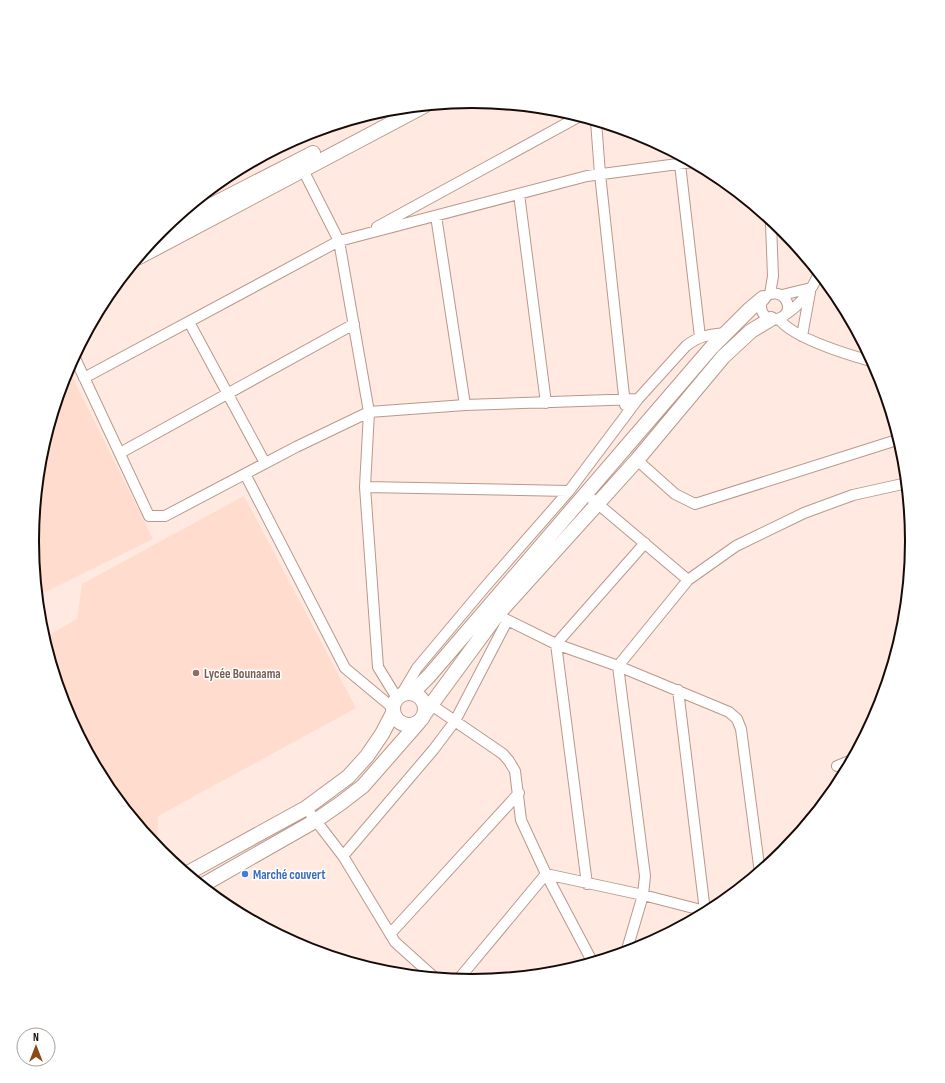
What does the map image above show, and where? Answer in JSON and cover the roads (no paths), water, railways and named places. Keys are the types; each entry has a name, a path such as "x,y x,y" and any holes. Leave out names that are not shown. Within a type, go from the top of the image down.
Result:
{"street":[{"path":"181,222 410,113"},
{"path":"154,249 383,117"},
{"path":"363,235 573,120"},
{"path":"596,126 600,174 625,400 625,418"},
{"path":"84,378 339,241 586,176 684,163"},
{"path":"680,164 700,337"},
{"path":"301,165 339,241 369,412 365,487 378,667 399,701"},
{"path":"519,194 546,403"},
{"path":"436,216 465,405"},
{"path":"773,230 774,295"},
{"path":"424,713 409,725 403,724 395,718 399,701 429,676 497,614 599,504 732,347 750,331 779,317 800,302 817,279"},
{"path":"206,883 315,820 341,803 362,786 424,713 585,493 712,347 750,309 774,295 785,298 788,305 779,317 767,318 762,311 761,302 774,295 811,288"},
{"path":"802,336 811,288"},
{"path":"779,317 787,328 802,336 840,352 865,359"},
{"path":"189,322 265,463"},
{"path":"120,453 354,324"},
{"path":"192,871 306,808 348,777 367,756 382,734 417,668 484,587 569,491 638,400 686,346 700,337 726,333"},
{"path":"78,364 149,516 165,516 265,463 369,412 465,405 638,400"},
{"path":"637,460 675,494 696,504 894,441"},
{"path":"245,474 345,668 399,701 417,695 424,703 424,713"},
{"path":"628,946 643,895 645,876 618,666 688,580 736,546 804,513 853,495 902,483"},
{"path":"365,487 569,491"},
{"path":"585,493 688,580"},
{"path":"587,884 556,644 645,543"},
{"path":"497,614 556,644 618,666 678,690 729,712 737,719 741,730 759,866"},
{"path":"343,856 434,749 455,721 497,614"},
{"path":"678,690 706,906"},
{"path":"424,713 455,721 503,754 509,761 515,771 521,820 546,874 591,958"},
{"path":"837,766 845,763"},
{"path":"390,934 518,793"},
{"path":"306,808 343,856 395,942 429,972"},
{"path":"546,874 643,895 700,910"},
{"path":"462,975 546,874"}],"place":[{"name":"Lycée Bounaama","path":"196,673"},
{"name":"Marché couvert","path":"245,874"}]}
